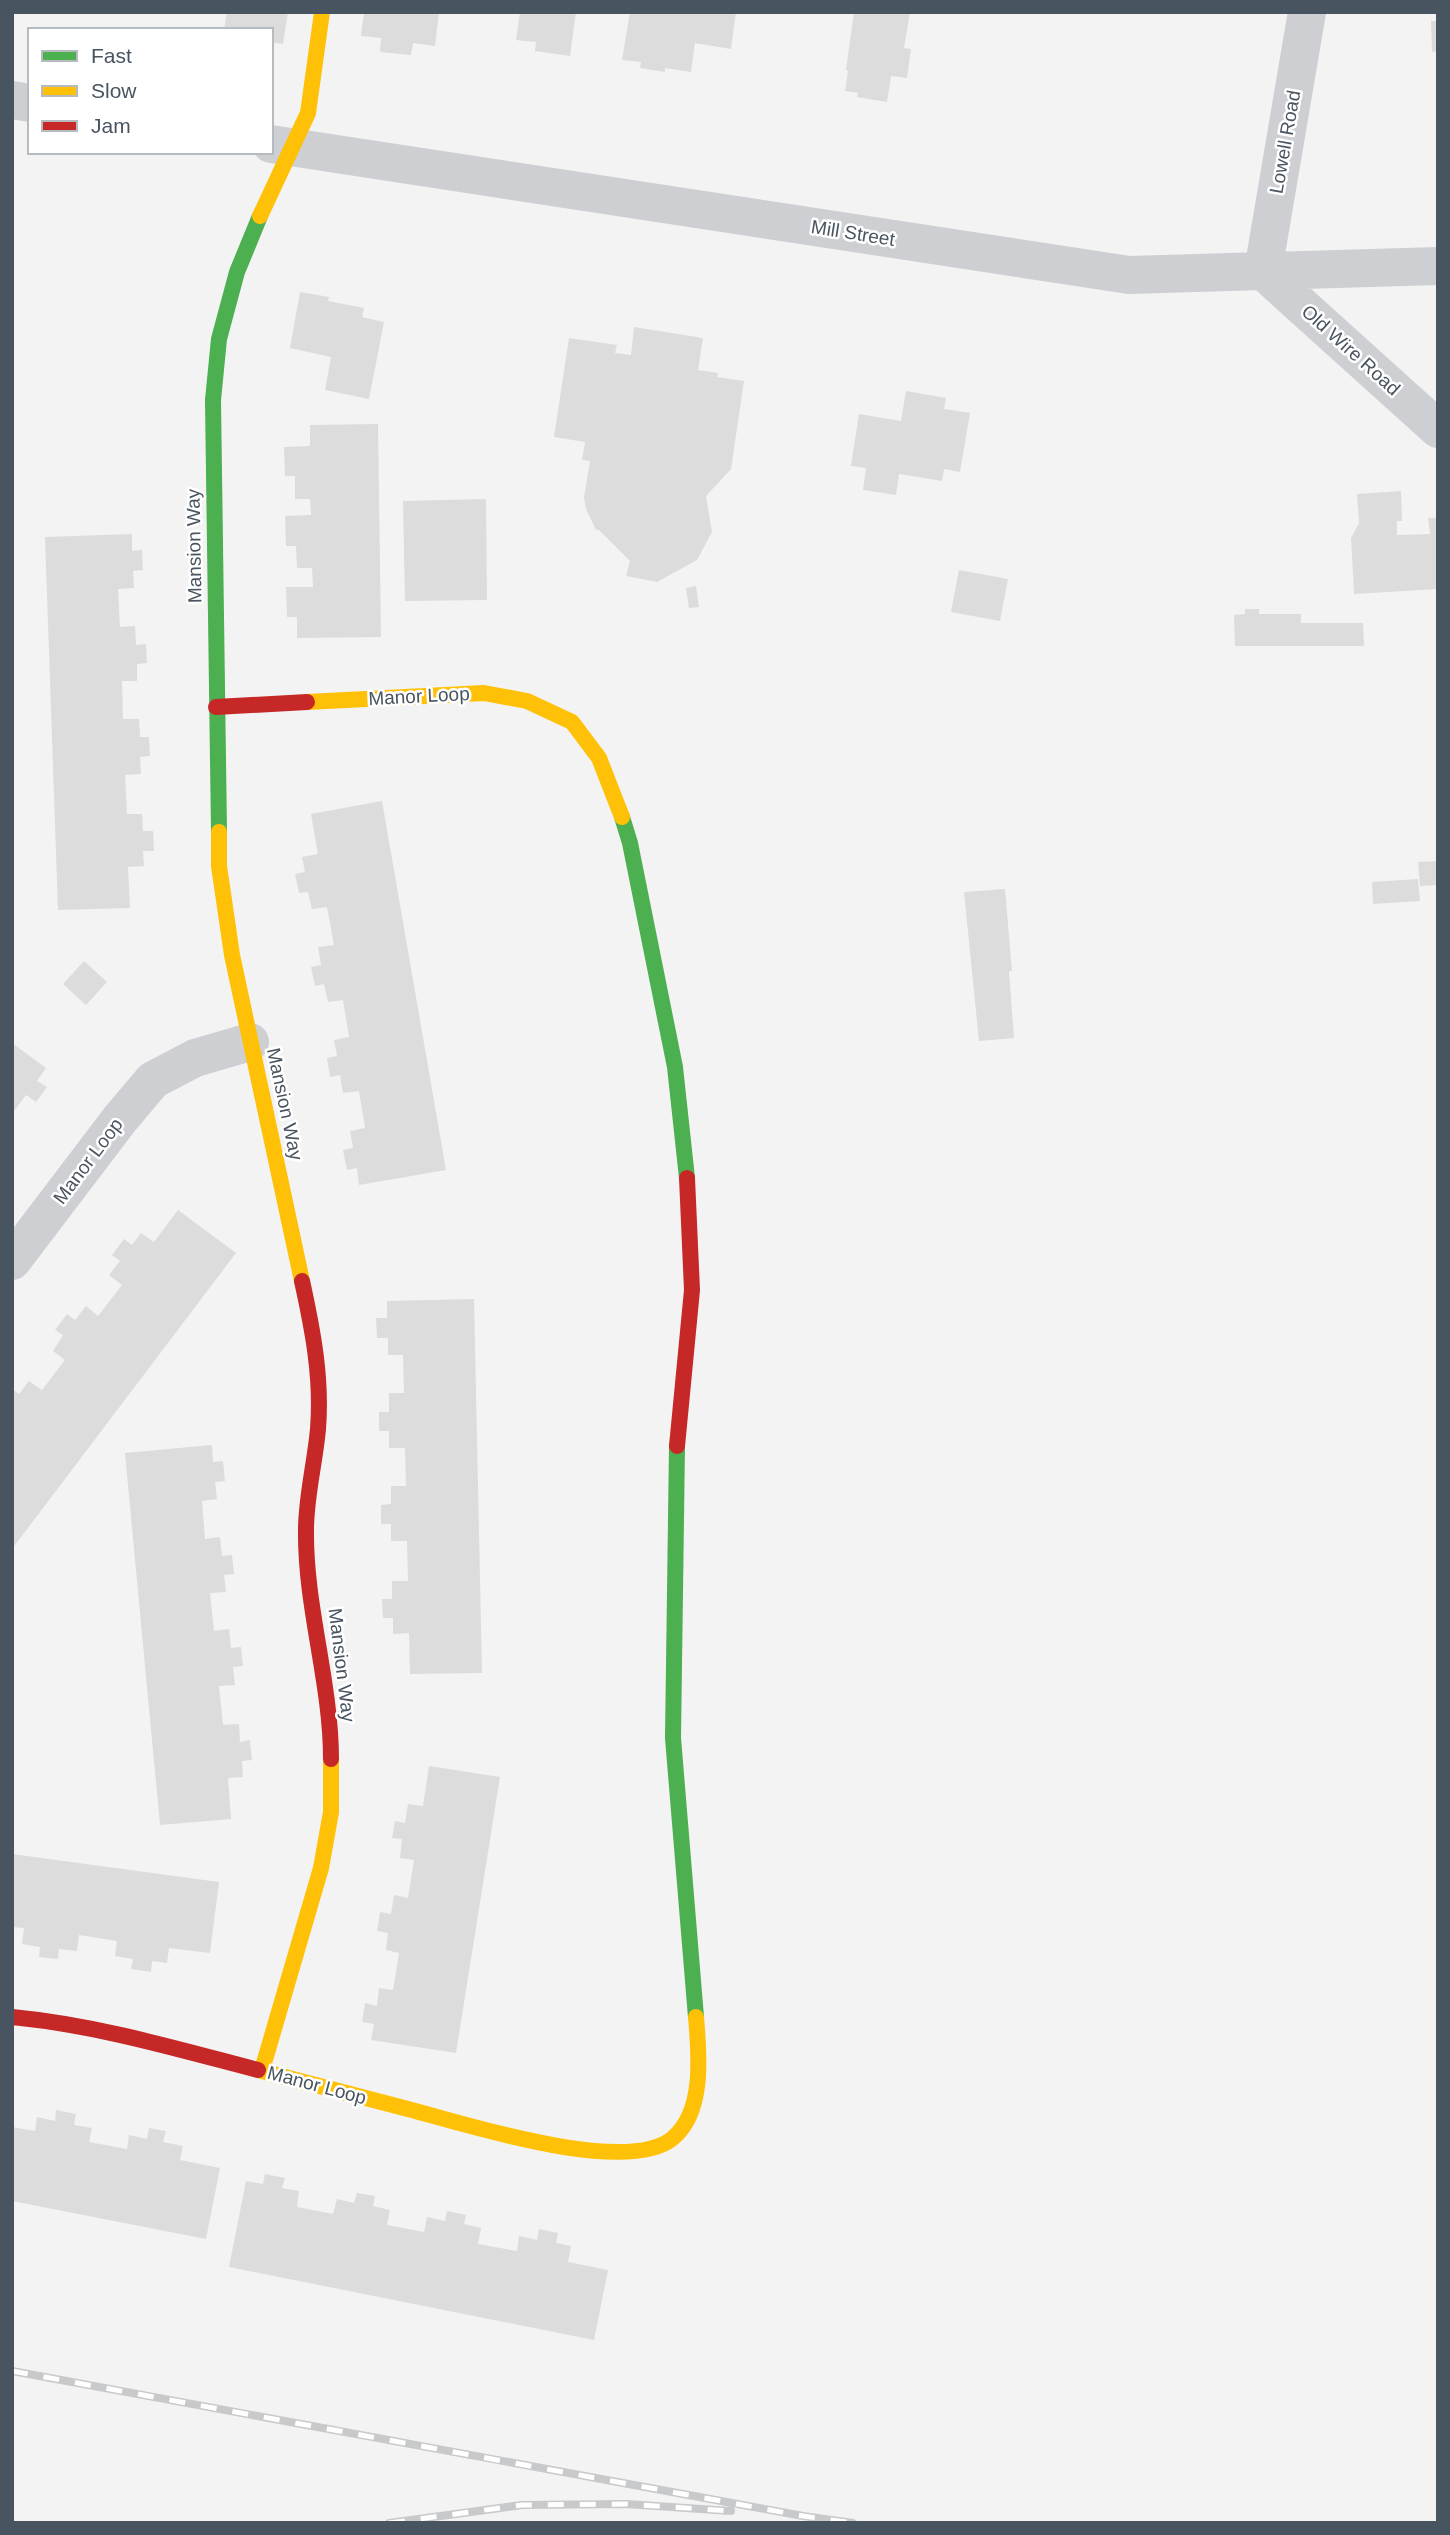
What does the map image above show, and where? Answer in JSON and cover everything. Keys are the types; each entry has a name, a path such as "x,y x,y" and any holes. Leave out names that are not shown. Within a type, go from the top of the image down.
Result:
{"street":[{"name":"Mansion Way","path":"262,2070 321,1868 331,1812 331,1749 326,1693 310,1585 306,1530 318,1431 320,1384 314,1336 232,955 219,866 213,400 219,339 237,272 271,189 281,146 308,113 322,12"},
{"name":"Lowell Road","path":"1263,271 1307,12"},
{"name":"Mill Street","path":"281,146 1129,275 1438,266"},
{"name":"Old Wire Road","path":"1263,271 1438,429"},
{"name":"Manor Loop","path":"12,2017 52,2021 125,2035 529,2141 569,2149 621,2151 652,2148 671,2139 690,2112 697,2077 698,2037 673,1738 677,1434 692,1290 686,1155 675,1067 631,842 616,797 598,758 572,722 527,701 484,693 216,708"},
{"name":"Manor Loop","path":"12,1261 153,1080 195,1058 250,1042"}],"building":[{"path":"227,12 288,12 283,44 273,42 273,28 224,28"},
{"path":"364,12 439,12 435,46 413,43 411,55 380,52 381,38 361,36"},
{"path":"520,12 576,12 570,56 535,51 536,42 516,40"},
{"path":"630,12 736,12 731,49 695,43 691,72 640,68 641,62 622,60"},
{"path":"854,12 910,12 904,48 911,49 907,78 891,76 887,102 857,97 858,93 845,91"},
{"path":"1431,21 1438,21 1438,51 1432,52"},
{"path":"300,292 329,297 328,301 364,308 362,317 384,322 369,399 325,390 331,357 290,348"},
{"path":"634,327 703,338 698,370 718,373 717,377 744,381 731,469 706,496 712,532 697,560 657,582 626,576 630,561 596,530 586,509 584,497 590,461 582,460 585,442 554,437 569,338 617,345 615,353 631,355"},
{"path":"906,391 946,398 944,409 970,413 960,472 944,469 942,481 899,474 896,495 863,490 866,468 851,466 859,414 901,421"},
{"path":"378,424 381,637 297,638 297,617 287,617 286,587 313,587 312,568 297,568 296,546 286,546 285,516 311,515 310,499 295,499 295,476 285,476 284,447 310,446 310,425"},
{"path":"1401,491 1402,521 1397,521 1397,535 1430,534 1428,518 1438,518 1438,589 1354,594 1351,538 1359,523 1357,494"},
{"path":"486,499 487,600 405,601 403,501"},
{"path":"132,534 132,551 142,550 143,570 133,571 134,588 118,589 120,627 135,626 136,645 146,644 147,663 137,664 137,681 122,681 123,719 139,719 140,737 149,737 150,756 140,757 141,774 125,775 127,814 142,814 143,831 153,831 154,851 143,851 144,866 128,867 130,908 58,910 45,537"},
{"path":"959,570 1008,579 1000,621 951,612"},
{"path":"696,586 699,607 689,608 686,588"},
{"path":"1245,609 1259,609 1259,614 1301,614 1301,623 1363,623 1364,646 1235,646 1234,615 1245,614"},
{"path":"382,801 446,1170 359,1185 357,1168 347,1170 343,1150 353,1148 350,1131 365,1128 359,1091 343,1093 340,1075 330,1077 327,1058 337,1056 334,1040 349,1037 343,1000 328,1002 324,984 315,986 311,967 321,965 318,947 334,945 327,907 312,909 308,892 299,893 295,874 305,872 302,857 318,854 311,814"},
{"path":"1438,861 1438,885 1420,886 1418,862"},
{"path":"1418,879 1420,901 1373,904 1372,882"},
{"path":"1005,889 1014,1038 979,1041 964,892"},
{"path":"84,961 107,982 86,1005 63,984"},
{"path":"12,1043 46,1068 37,1081 47,1087 36,1102 26,1095 15,1110 12,1108"},
{"path":"178,1210 236,1253 12,1549 12,1389 19,1394 29,1381 42,1390 65,1360 53,1351 63,1335 55,1330 67,1314 75,1320 86,1306 98,1316 122,1285 109,1275 120,1261 112,1255 124,1239 132,1245 141,1233 154,1242"},
{"path":"474,1299 482,1673 410,1674 409,1633 393,1634 393,1618 383,1618 382,1599 392,1599 392,1581 408,1581 407,1541 391,1541 391,1524 381,1524 381,1505 391,1504 391,1486 406,1486 405,1448 389,1448 389,1431 379,1431 379,1412 389,1412 389,1393 404,1393 403,1355 388,1355 388,1338 377,1338 376,1318 387,1318 387,1301"},
{"path":"212,1445 213,1462 223,1461 225,1481 215,1482 217,1499 202,1501 205,1539 220,1537 222,1556 232,1555 234,1574 224,1575 226,1592 210,1593 214,1631 229,1629 231,1648 241,1647 243,1666 233,1667 235,1685 219,1686 223,1725 239,1724 240,1742 250,1740 252,1760 242,1761 243,1777 228,1778 231,1819 160,1825 125,1453"},
{"path":"429,1766 500,1777 456,2053 371,2040 374,2024 362,2022 365,2003 377,2006 379,1988 393,1990 399,1953 386,1950 388,1933 377,1931 380,1912 391,1914 394,1895 408,1898 414,1860 400,1858 402,1839 392,1838 395,1821 405,1823 408,1804 423,1806"},
{"path":"12,1854 219,1882 210,1953 169,1948 167,1963 152,1961 151,1972 131,1969 133,1959 115,1956 117,1941 79,1935 77,1951 59,1949 58,1959 39,1957 40,1947 22,1944 24,1928 12,1927"},
{"path":"56,2110 76,2114 74,2125 92,2128 89,2142 127,2149 129,2135 147,2139 149,2128 166,2131 163,2142 183,2146 180,2160 220,2168 206,2239 12,2201 12,2127 35,2131 37,2117 55,2121"},
{"path":"265,2174 285,2178 282,2188 299,2191 297,2207 333,2214 337,2199 354,2203 357,2193 375,2196 373,2206 390,2210 387,2225 424,2232 427,2217 445,2221 447,2211 466,2215 464,2224 481,2228 478,2244 517,2251 519,2236 537,2240 539,2229 558,2233 556,2243 571,2246 568,2262 608,2270 594,2340 229,2267 246,2181 263,2184"}],"railway":[{"path":"12,2371 853,2523"},
{"path":"389,2523 522,2505 626,2504 731,2511"}],"traffic: fast":[{"path":"219,832 213,400 219,339 237,272 260,216"},
{"path":"622,817 630,843 675,1067 687,1178"},
{"path":"677,1446 673,1738 696,2017"}],"traffic: slow":[{"path":"260,216 308,113 322,12"},
{"path":"307,702 484,693 527,701 572,722 599,758 622,817"},
{"path":"219,832 219,866 232,955 302,1281"},
{"path":"262,2070 321,1868 331,1812 331,1759"},
{"path":"258,2070 503,2135 583,2150 620,2152 651,2149 673,2138 691,2113 698,2081 696,2017"}],"traffic: jam":[{"path":"216,707 307,702"},
{"path":"677,1446 692,1290 687,1178"},
{"path":"302,1281 313,1336 319,1391 318,1429 306,1517 307,1559 327,1702 331,1759"},
{"path":"12,2017 105,2032 258,2070"}]}
